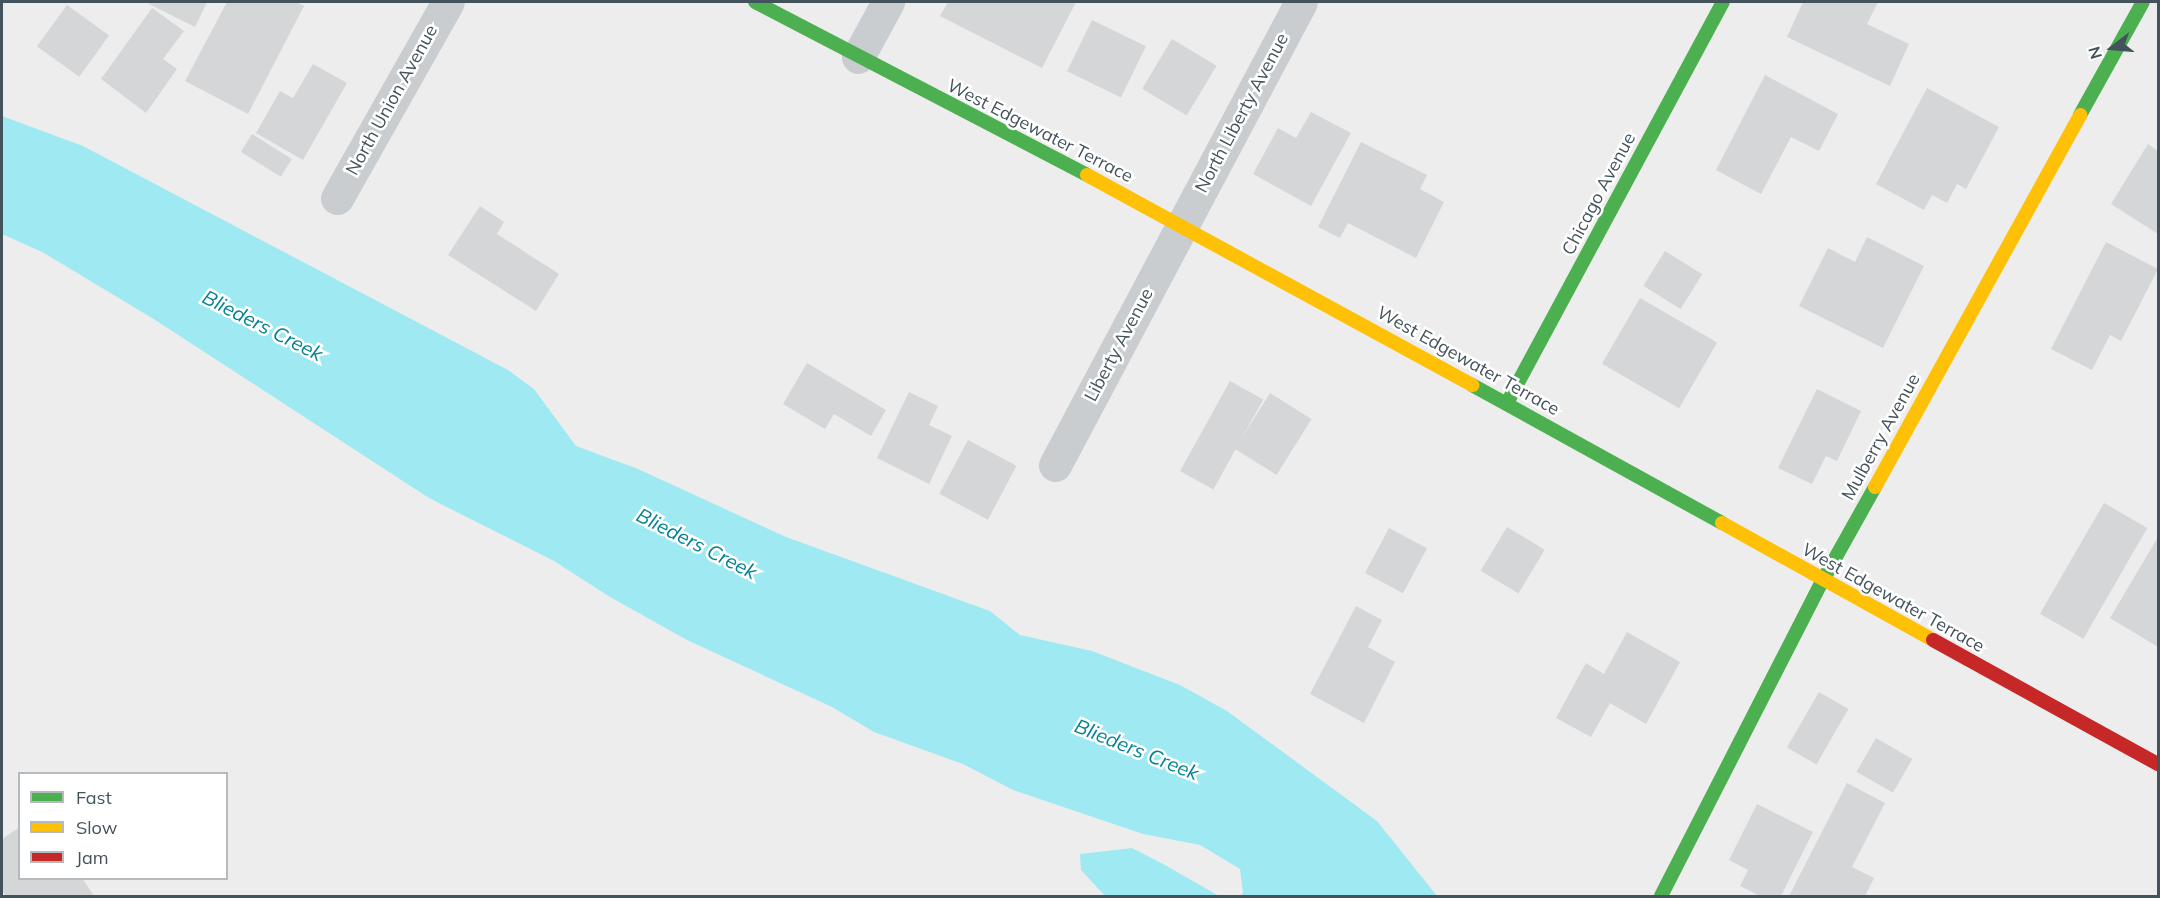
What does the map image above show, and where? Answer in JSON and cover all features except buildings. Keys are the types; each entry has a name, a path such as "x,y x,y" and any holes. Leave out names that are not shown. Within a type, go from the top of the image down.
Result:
{"street":[{"name":"North Union Avenue","path":"337,198 448,2"},
{"name":"West Edgewater Terrace","path":"755,2 1182,225 1823,580 2157,760"},
{"path":"858,57 888,2"},
{"name":"North Liberty Avenue","path":"1182,225 1301,2"},
{"name":"Chicago Avenue","path":"1507,403 1723,2"},
{"name":"Mulberry Avenue","path":"1661,897 1823,580 2143,2"},
{"name":"Liberty Avenue","path":"1055,465 1182,225"}],"water":[{"name":"Blieders Creek","path":"2,116 83,146 508,370 534,389 576,446 638,469 786,537 990,611 1020,635 1092,651 1180,685 1227,711 1377,821 1437,896 1240,896 1243,893 1240,869 1200,845 1143,834 1013,790 963,764 874,732 832,707 687,640 610,597 554,561 429,498 152,318 44,253 2,234"},
{"path":"1132,848 1219,896 1105,896 1081,870 1080,854"}],"traffic: fast":[{"path":"755,2 1087,175"},
{"path":"1507,403 1723,2"},
{"path":"2080,115 2143,2"},
{"path":"1472,385 1722,523"},
{"path":"1661,896 1823,580 1875,487"}],"traffic: slow":[{"path":"1875,487 2080,115"},
{"path":"1087,175 1472,385"},
{"path":"1722,523 1933,640"}],"traffic: jam":[{"path":"1933,640 2158,764"}]}
